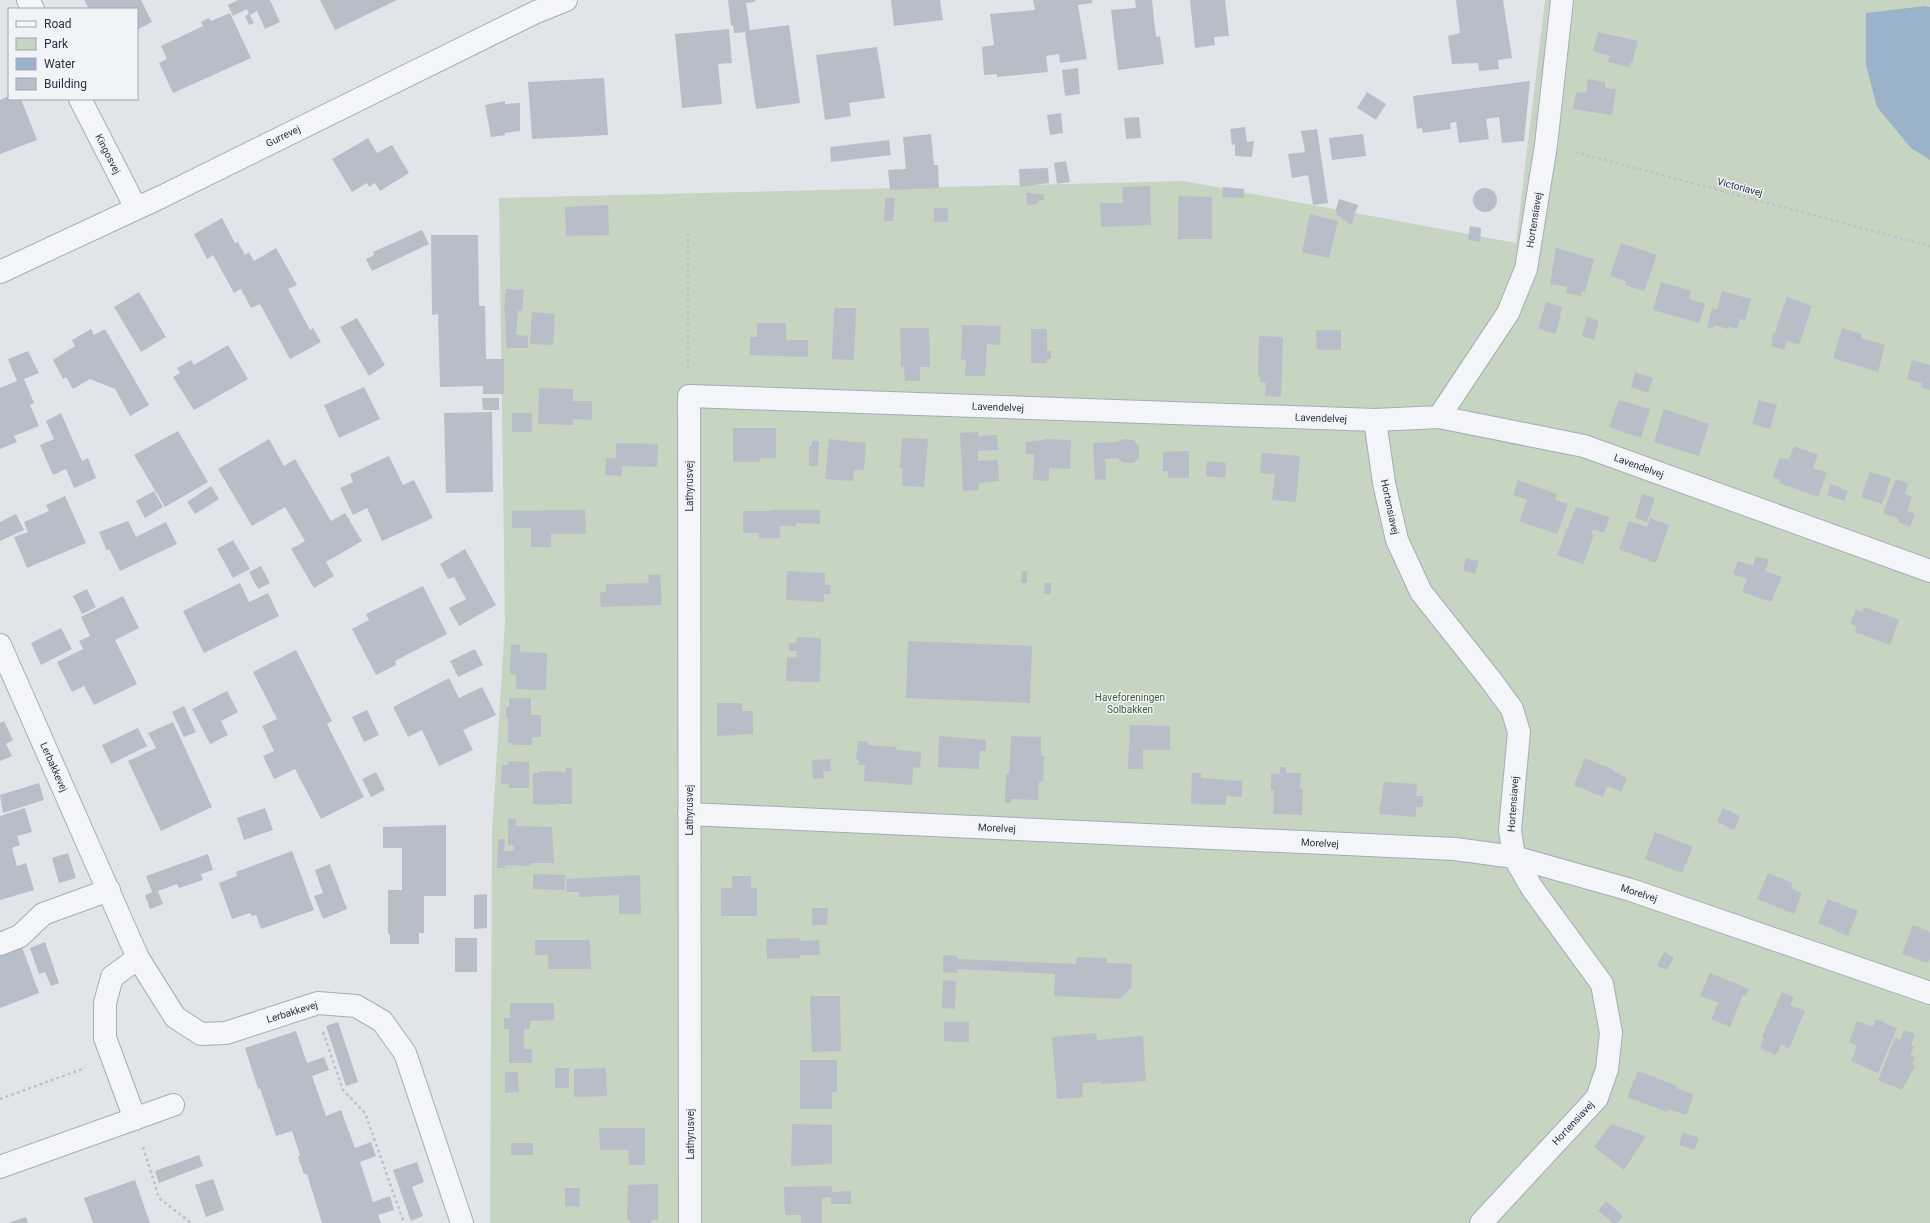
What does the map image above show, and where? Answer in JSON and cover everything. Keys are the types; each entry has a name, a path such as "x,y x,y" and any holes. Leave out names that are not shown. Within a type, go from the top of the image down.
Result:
{"street":[{"name":"Gurrevej","path":"0,272 136,208 536,12 566,0"},
{"name":"Hortensiavej","path":"1439,417 1508,313 1526,269 1546,145 1562,0"},
{"name":"Kingosvej","path":"81,100 136,208"},
{"name":"Lavendelvej","path":"689,396 1375,420 1439,417 1584,446 1930,571"},
{"name":"Lathyrusvej","path":"689,396 690,1223"},
{"name":"Hortensiavej","path":"1375,420 1384,482 1397,540 1420,592 1501,693 1512,709 1519,732 1510,830 1514,857 1532,888 1602,984 1611,1033 1607,1069 1597,1098 1481,1223"},
{"name":"Lerbakkevej","path":"0,645 138,958 175,1016 201,1034 226,1033 313,1004 356,1006 382,1020 405,1053 462,1223"},
{"name":"Morelvej","path":"689,814 1455,849 1514,857 1631,890 1930,993"},
{"path":"0,944 20,936 44,914 109,890"},
{"path":"134,1119 106,1038 105,1003 112,977 138,958"},
{"path":"0,1167 173,1105"}],"path":[{"name":"Victoriavej","path":"1546,145 1930,246"},
{"path":"688,233 689,396"},
{"path":"313,1004 343,1090 365,1113 404,1223"},
{"path":"0,1099 112,1059"},
{"path":"134,1119 159,1198 191,1223"}],"green space":[{"name":"Haveforeningen Solbakken","path":"1545,0 1930,0 1930,1223 490,1223 492,832 505,622 499,198 1184,181 1516,243"}],"water":[{"path":"1925,6 1930,7 1930,160 1911,148 1877,107 1866,65 1866,13"}],"building":[{"path":"84,0 141,0 152,22 138,29 138,8 88,8"},
{"path":"238,0 270,0 280,22 265,29 257,11 250,15 254,23 249,25 245,16 249,14 247,9 233,16 228,5"},
{"path":"320,0 397,0 335,30"},
{"path":"728,0 755,0 755,2 746,3 750,30 789,25 800,103 756,109 745,32 734,33 733,26 731,25"},
{"path":"891,0 940,0 943,20 894,26"},
{"path":"1033,0 1092,0 1092,3 1078,5 1087,59 1060,63 1059,54 1046,56 1048,72 997,77 997,74 984,75 982,47 994,45 990,14 1035,10"},
{"path":"1135,0 1152,0 1156,37 1160,36 1164,64 1118,70 1111,10 1136,8"},
{"path":"1190,0 1225,0 1229,36 1214,37 1215,45 1195,48"},
{"path":"1456,0 1503,0 1512,58 1498,60 1499,69 1479,71 1478,63 1452,64 1448,36 1460,33"},
{"path":"230,13 251,58 173,93 159,63 167,59 161,46 203,26 201,22 209,18 211,21"},
{"path":"729,29 732,63 718,64 722,104 682,108 675,34"},
{"path":"1598,32 1638,41 1632,63 1631,62 1629,67 1608,62 1610,56 1593,51"},
{"path":"877,47 885,98 849,103 851,116 825,120 816,55"},
{"path":"1078,68 1080,94 1065,96 1062,70"},
{"path":"604,78 608,135 532,139 528,82"},
{"path":"1588,79 1605,82 1605,88 1616,89 1612,115 1573,109 1576,92 1586,93"},
{"path":"1530,81 1524,141 1502,143 1499,117 1486,119 1489,139 1459,143 1456,122 1450,123 1451,129 1423,133 1422,128 1417,129 1413,96"},
{"path":"1367,92 1386,104 1376,120 1357,108"},
{"path":"8,96 8,100 21,100 37,140 0,154 0,100"},
{"path":"505,101 505,104 520,103 520,131 491,137 485,105"},
{"path":"1061,113 1063,133 1050,135 1047,115"},
{"path":"1139,117 1141,138 1126,139 1124,118"},
{"path":"1245,127 1247,142 1254,141 1252,157 1235,156 1235,144 1232,145 1230,129"},
{"path":"1317,129 1328,203 1313,205 1308,175 1292,178 1288,154 1305,152 1301,131"},
{"path":"931,134 934,165 938,165 939,188 890,190 888,170 906,169 903,137"},
{"path":"1363,134 1366,156 1332,160 1329,138"},
{"path":"368,138 377,153 392,145 409,173 380,191 375,183 369,187 367,183 352,192 332,159"},
{"path":"889,140 891,155 831,162 830,147"},
{"path":"1066,161 1070,182 1057,184 1054,163"},
{"path":"1048,168 1049,183 1020,187 1019,169"},
{"path":"1150,186 1151,225 1101,227 1100,203 1123,203 1122,187"},
{"path":"1223,187 1244,189 1244,198 1222,197"},
{"path":"1485,188 1490,189 1496,195 1496,205 1490,211 1485,212 1480,211 1474,205 1473,200 1474,195 1480,189"},
{"path":"1026,193 1044,194 1044,200 1038,201 1038,204 1027,205"},
{"path":"1178,196 1212,197 1212,239 1178,239"},
{"path":"885,198 895,198 893,221 884,221"},
{"path":"1339,199 1358,205 1351,225 1337,215 1336,209"},
{"path":"608,205 609,235 566,236 565,207"},
{"path":"934,208 948,208 948,222 934,222"},
{"path":"1310,214 1338,221 1329,258 1302,252"},
{"path":"222,218 235,243 238,242 245,255 249,252 254,261 276,248 297,285 288,289 310,330 313,328 321,342 290,359 260,304 251,308 241,289 234,293 213,255 207,259 194,234"},
{"path":"1470,226 1481,228 1480,242 1468,240"},
{"path":"422,230 429,244 372,271 366,259 374,255 373,252"},
{"path":"431,235 478,235 479,306 485,306 486,359 504,359 504,394 483,394 483,386 440,387 438,314 432,315"},
{"path":"1621,243 1657,255 1644,291 1625,285 1626,281 1610,276"},
{"path":"1556,248 1594,259 1585,292 1582,291 1581,296 1566,293 1567,287 1550,284"},
{"path":"1661,282 1691,291 1689,299 1705,304 1699,323 1653,310"},
{"path":"506,289 524,290 522,311 518,311 516,335 528,336 528,348 506,348 504,310"},
{"path":"1722,291 1751,299 1745,320 1740,319 1737,329 1728,326 1728,329 1714,325 1713,329 1707,327 1712,308 1717,310"},
{"path":"139,292 166,337 141,352 114,307"},
{"path":"1787,297 1812,306 1799,345 1787,341 1784,350 1771,346 1773,341 1771,340"},
{"path":"1546,302 1562,307 1556,334 1538,329"},
{"path":"834,308 856,308 854,360 832,359"},
{"path":"532,312 555,314 553,345 530,344"},
{"path":"1587,317 1599,321 1594,340 1582,336"},
{"path":"357,318 385,365 369,376 340,327"},
{"path":"757,323 786,323 786,340 808,340 808,357 750,355 750,337 757,337"},
{"path":"962,325 1001,326 1000,345 987,344 985,376 965,376 966,360 961,360"},
{"path":"900,328 929,328 930,367 920,367 920,381 905,381 904,366 901,367"},
{"path":"1842,328 1862,334 1861,338 1885,345 1878,372 1833,358"},
{"path":"91,329 94,335 105,329 149,405 130,416 115,389 90,379 73,389 66,377 63,379 53,360 75,346 72,340"},
{"path":"1031,329 1047,329 1047,351 1051,351 1051,359 1047,359 1047,363 1031,363"},
{"path":"1316,330 1341,330 1341,350 1317,350"},
{"path":"1259,336 1283,337 1281,397 1265,396 1266,383 1260,382 1260,375 1258,375"},
{"path":"228,345 248,379 194,410 173,377 180,373 177,368 191,360 194,365"},
{"path":"28,351 39,373 24,379 34,403 30,405 39,426 14,436 17,442 0,449 0,388 17,381 8,359"},
{"path":"1912,360 1930,365 1930,390 1920,387 1922,383 1907,379"},
{"path":"1635,372 1653,378 1648,393 1631,387"},
{"path":"364,387 380,419 339,438 324,405"},
{"path":"539,388 573,389 573,401 592,401 592,420 573,419 573,425 538,424"},
{"path":"482,398 499,398 499,410 483,410"},
{"path":"1619,400 1650,409 1641,438 1609,427"},
{"path":"1759,400 1777,405 1770,429 1752,424"},
{"path":"1664,409 1709,424 1699,456 1654,442"},
{"path":"492,412 493,492 446,493 444,413"},
{"path":"61,413 82,461 88,458 96,478 74,488 66,469 53,475 40,445 54,439 46,421"},
{"path":"512,413 532,413 532,432 512,432"},
{"path":"733,428 776,428 776,458 760,458 760,462 733,462"},
{"path":"178,431 208,482 165,507 134,455"},
{"path":"978,432 978,436 997,435 998,450 978,451 978,461 998,460 999,481 978,483 979,490 963,491 960,433"},
{"path":"902,438 928,439 924,487 902,486 903,468 900,468"},
{"path":"269,439 284,466 295,459 331,521 345,513 362,541 326,562 334,576 314,588 291,549 305,541 285,507 252,526 218,469"},
{"path":"829,439 866,443 864,470 854,470 853,481 825,479"},
{"path":"1044,439 1071,440 1070,469 1049,468 1049,481 1033,480 1034,454 1026,454 1026,442"},
{"path":"1124,439 1134,440 1139,447 1139,457 1134,463 1124,463 1117,458 1105,459 1106,479 1095,480 1093,443 1117,442"},
{"path":"812,441 819,441 818,466 809,466 809,446 812,446"},
{"path":"616,443 658,444 657,467 622,466 622,476 605,475 606,458 616,458"},
{"path":"1794,446 1818,455 1813,468 1827,473 1818,497 1779,483 1780,480 1772,477 1780,458 1789,459"},
{"path":"1189,451 1189,478 1168,478 1168,471 1163,471 1163,452"},
{"path":"1262,453 1300,456 1296,502 1272,500 1275,474 1260,473"},
{"path":"389,456 403,485 414,480 433,518 382,541 367,508 353,515 340,488 353,482 350,474"},
{"path":"1207,461 1226,463 1225,478 1206,476"},
{"path":"1870,472 1891,478 1882,504 1861,497"},
{"path":"1896,479 1908,483 1905,494 1912,497 1907,511 1915,514 1910,527 1898,522 1899,519 1883,513"},
{"path":"1518,480 1557,494 1555,500 1568,504 1557,534 1519,521 1527,500 1513,495"},
{"path":"1831,484 1848,491 1844,501 1827,495"},
{"path":"211,486 219,499 195,514 187,502"},
{"path":"154,491 163,507 145,518 136,501"},
{"path":"1642,494 1655,498 1647,522 1635,518"},
{"path":"65,496 86,543 27,568 14,537 28,532 24,522 49,511 46,505"},
{"path":"1576,507 1610,517 1604,533 1593,529 1591,534 1594,535 1583,564 1557,555"},
{"path":"585,510 586,534 551,534 551,547 531,547 531,528 512,528 512,511"},
{"path":"820,510 820,524 796,523 796,526 780,526 780,538 759,538 759,533 743,533 743,511"},
{"path":"16,514 24,530 0,541 0,522"},
{"path":"1650,518 1669,525 1656,563 1619,549 1629,521 1647,527"},
{"path":"128,521 136,537 166,522 177,544 120,571 109,549 107,551 99,532"},
{"path":"233,540 250,569 233,578 217,549"},
{"path":"465,549 496,605 459,626 449,608 466,599 454,577 448,579 440,564"},
{"path":"1756,556 1769,560 1765,571 1782,577 1771,602 1742,592 1747,579 1733,574 1738,561 1753,566"},
{"path":"1466,558 1479,561 1475,574 1463,570"},
{"path":"261,566 270,583 258,589 249,572"},
{"path":"787,571 825,573 825,585 831,585 830,594 824,594 824,602 786,600"},
{"path":"1022,571 1027,571 1027,583 1021,583"},
{"path":"660,574 662,605 601,607 600,592 606,592 606,584 649,583 648,575"},
{"path":"240,583 249,602 268,593 279,616 204,653 183,611"},
{"path":"1045,583 1051,583 1051,594 1044,594"},
{"path":"423,586 447,634 395,661 396,665 376,675 352,629 369,620 366,614"},
{"path":"87,589 96,607 82,614 73,596"},
{"path":"123,596 139,628 115,640 137,684 94,705 84,686 72,692 57,662 83,649 79,641 90,636 81,617"},
{"path":"1864,607 1899,620 1890,645 1855,632 1857,627 1850,624 1856,609 1862,612"},
{"path":"61,628 72,649 41,665 31,643"},
{"path":"797,637 821,638 820,682 786,681 787,657 796,658 797,651 789,651 789,643 796,643"},
{"path":"908,641 1032,646 1030,703 906,698"},
{"path":"511,644 520,645 520,652 547,653 546,690 516,689 516,675 510,675"},
{"path":"475,649 483,665 458,677 450,661"},
{"path":"296,650 332,721 327,724 364,797 321,819 295,769 274,779 263,756 274,751 262,726 277,719 253,672"},
{"path":"449,678 459,698 482,687 496,715 463,730 473,750 439,766 422,730 408,737 393,707"},
{"path":"227,691 238,712 221,721 228,735 210,744 192,709"},
{"path":"509,698 531,698 531,715 541,715 541,737 532,737 532,745 513,745 513,743 508,743 508,718 506,718 506,707 509,707"},
{"path":"717,703 742,703 742,711 753,711 753,734 717,736"},
{"path":"184,706 196,732 184,737 172,712"},
{"path":"367,710 379,735 364,742 352,717"},
{"path":"4,721 13,740 6,744 12,756 0,761 0,723"},
{"path":"173,722 212,807 161,831 128,761 156,748 148,733"},
{"path":"1130,725 1170,726 1170,750 1143,750 1143,769 1128,769"},
{"path":"138,728 147,746 111,764 102,745"},
{"path":"939,736 986,740 986,751 980,751 979,769 938,767"},
{"path":"1011,736 1041,737 1041,756 1044,756 1043,782 1039,782 1038,800 1011,799 1011,803 1005,803 1006,774 1009,774"},
{"path":"858,741 869,742 868,745 897,747 896,750 921,752 920,768 913,767 912,785 864,781 865,765 858,765 859,760 856,760"},
{"path":"1585,758 1614,770 1613,771 1627,778 1621,792 1607,786 1603,797 1574,785"},
{"path":"830,759 831,771 823,771 824,778 813,779 812,760"},
{"path":"509,761 529,762 529,788 509,788 509,784 501,784 502,765 508,765"},
{"path":"1280,767 1286,767 1286,773 1301,773 1300,789 1303,789 1302,815 1273,814 1274,790 1271,790 1271,774 1280,774"},
{"path":"566,768 572,768 572,804 533,804 533,773 539,773 539,771 566,772"},
{"path":"376,772 385,790 371,797 362,779"},
{"path":"1192,773 1201,773 1201,778 1242,781 1242,797 1226,796 1226,805 1191,804"},
{"path":"1384,782 1417,784 1416,796 1423,796 1423,807 1416,807 1416,817 1379,814"},
{"path":"39,783 44,800 3,813 0,795"},
{"path":"25,808 32,832 17,836 20,845 12,848 17,866 26,863 34,890 0,900 0,816"},
{"path":"265,808 273,830 244,840 237,818"},
{"path":"1723,808 1740,816 1734,830 1717,822"},
{"path":"508,819 516,819 516,826 552,827 554,863 531,863 531,866 505,865 505,868 497,868 498,839 505,839 504,851 514,851 514,845 508,845"},
{"path":"446,825 446,896 424,896 424,933 419,933 419,944 390,944 390,934 388,934 388,890 402,890 402,848 383,848 383,827"},
{"path":"1655,832 1693,847 1682,873 1645,859"},
{"path":"292,851 314,910 261,929 256,915 252,916 250,913 232,919 219,883 237,876 236,872"},
{"path":"68,853 76,878 59,883 52,858"},
{"path":"208,854 213,870 201,874 203,880 179,888 177,884 158,891 163,904 150,909 145,895 152,892 146,876"},
{"path":"330,864 347,909 323,919 314,896 323,893 315,870"},
{"path":"1768,873 1793,883 1791,888 1802,893 1794,914 1757,899"},
{"path":"533,874 565,875 565,890 533,889"},
{"path":"640,875 641,914 619,914 619,895 579,897 579,892 567,892 566,879"},
{"path":"732,876 751,876 751,888 757,888 757,916 721,916 721,888 732,888"},
{"path":"487,894 487,928 474,929 474,895"},
{"path":"1828,899 1858,911 1848,936 1818,923"},
{"path":"812,908 828,908 827,925 812,925"},
{"path":"1913,925 1930,932 1930,959 1928,963 1902,954"},
{"path":"455,938 477,938 477,972 455,972"},
{"path":"800,938 800,941 819,940 820,955 800,955 800,958 767,959 766,939"},
{"path":"535,940 590,940 591,969 548,969 548,955 535,955"},
{"path":"45,942 59,983 51,986 45,972 39,974 30,948"},
{"path":"22,947 39,993 0,1008 0,955"},
{"path":"1664,952 1674,957 1667,970 1657,966"},
{"path":"943,955 957,956 957,959 1076,964 1077,957 1107,958 1107,963 1132,964 1131,988 1120,999 1054,996 1055,974 957,969 957,973 943,972"},
{"path":"1710,973 1749,989 1746,996 1743,995 1730,1027 1711,1019 1718,1003 1700,996"},
{"path":"943,980 956,981 955,1009 942,1008"},
{"path":"1782,992 1794,997 1790,1005 1805,1011 1789,1049 1781,1045 1776,1055 1760,1048 1764,1038 1762,1037"},
{"path":"810,996 840,996 841,1051 812,1052"},
{"path":"510,1003 554,1003 554,1020 530,1021 530,1029 524,1029 524,1049 532,1049 532,1063 509,1063 509,1029 504,1029 504,1018 510,1018"},
{"path":"1876,1019 1897,1028 1878,1073 1851,1061 1857,1046 1849,1042 1857,1021 1873,1027"},
{"path":"338,1022 358,1082 346,1086 326,1026"},
{"path":"944,1022 969,1022 969,1042 944,1041"},
{"path":"1904,1030 1915,1034 1911,1045 1914,1046 1910,1056 1915,1057 1912,1064 1915,1066 1902,1090 1878,1080 1895,1038 1900,1040"},
{"path":"296,1031 307,1063 324,1057 329,1070 312,1076 326,1116 341,1110 355,1148 371,1142 376,1156 360,1162 373,1202 390,1196 394,1210 378,1215 381,1223 322,1223 307,1174 304,1174 298,1157 300,1155 292,1131 276,1136 260,1088 258,1089 245,1048"},
{"path":"1096,1033 1097,1040 1143,1036 1146,1081 1101,1084 1101,1082 1082,1083 1083,1097 1057,1099 1052,1037"},
{"path":"800,1060 837,1060 837,1092 832,1092 832,1109 800,1109"},
{"path":"555,1068 569,1068 569,1088 555,1088"},
{"path":"606,1068 607,1096 574,1097 574,1069"},
{"path":"1638,1071 1677,1086 1676,1088 1694,1095 1686,1115 1668,1109 1667,1112 1627,1097"},
{"path":"505,1072 518,1072 519,1092 505,1093"},
{"path":"792,1124 832,1125 832,1164 791,1166"},
{"path":"1611,1124 1646,1136 1624,1170 1594,1147"},
{"path":"599,1128 645,1128 645,1165 629,1165 628,1150 600,1150"},
{"path":"1683,1132 1699,1138 1694,1150 1679,1145"},
{"path":"511,1143 533,1143 533,1155 511,1155"},
{"path":"199,1155 203,1166 159,1183 155,1171"},
{"path":"417,1162 424,1182 412,1187 423,1216 411,1221 393,1170"},
{"path":"213,1179 224,1210 206,1217 195,1185"},
{"path":"135,1180 150,1223 93,1223 84,1198"},
{"path":"658,1184 658,1220 651,1220 651,1223 630,1223 630,1220 627,1220 628,1185"},
{"path":"832,1186 832,1192 851,1191 851,1204 831,1204 831,1197 822,1198 822,1223 801,1223 801,1215 785,1215 784,1187"},
{"path":"565,1188 580,1188 579,1207 565,1206"},
{"path":"1606,1201 1623,1216 1617,1223 1613,1223 1598,1211"},
{"path":"26,1217 28,1223 8,1223"}]}
